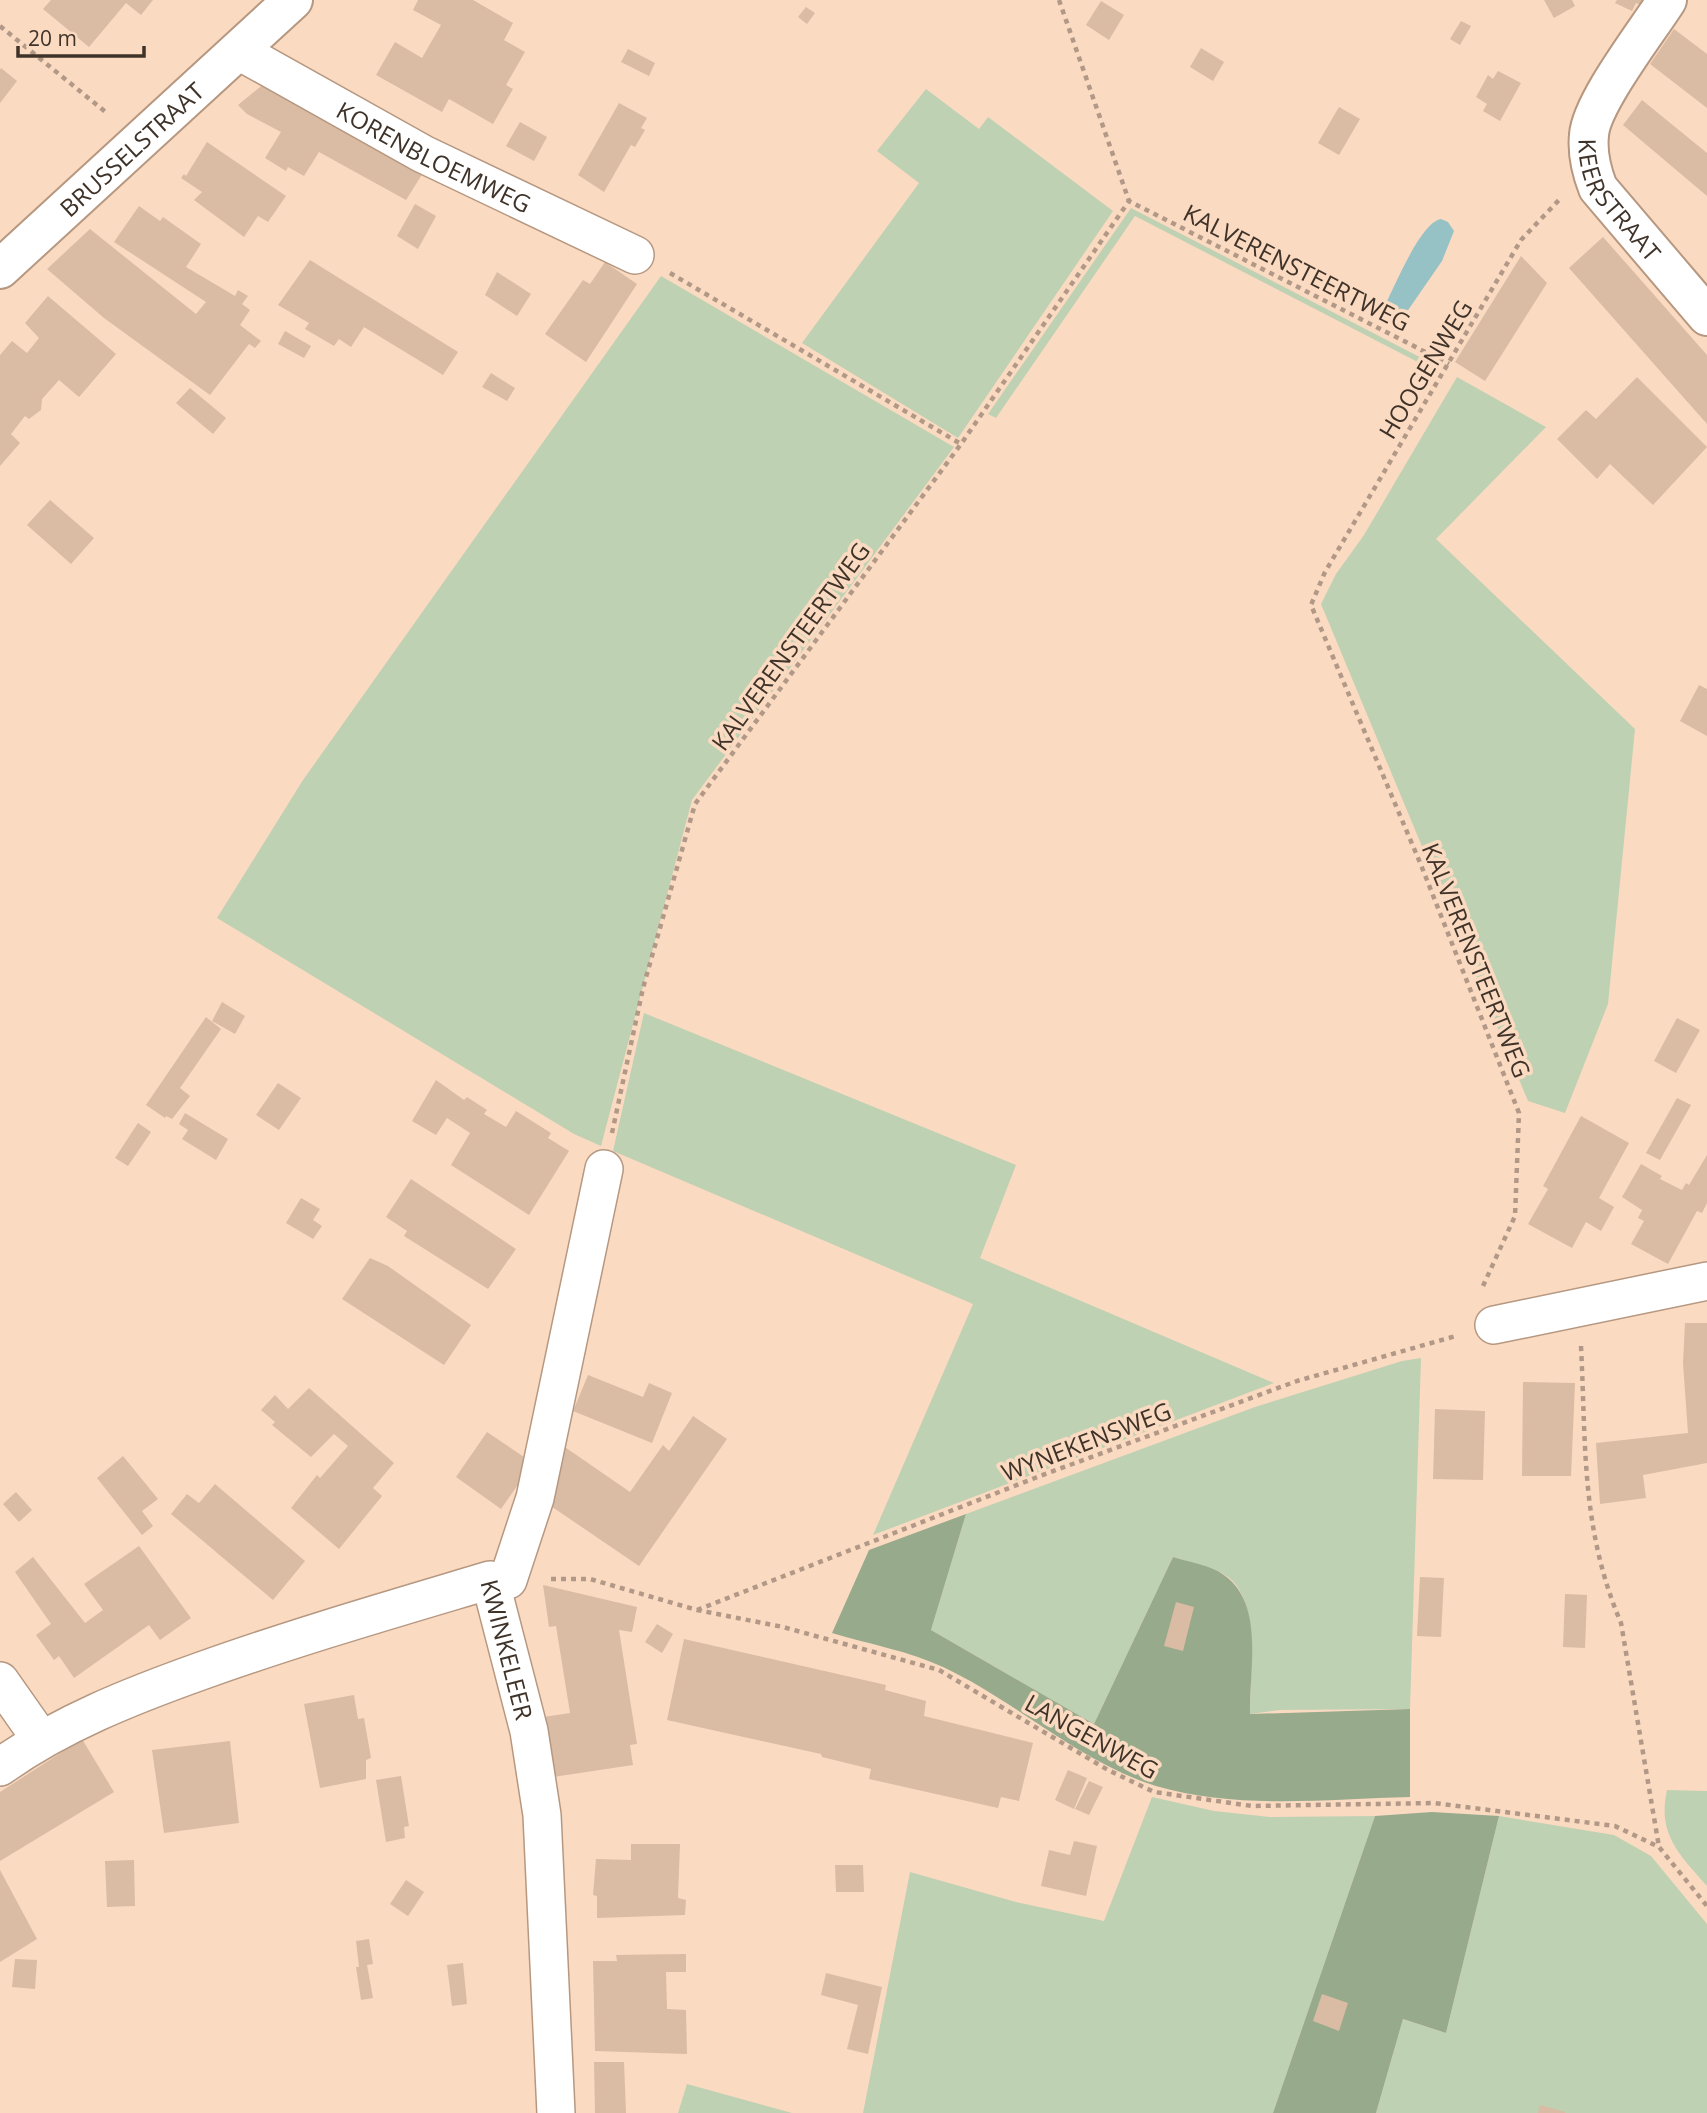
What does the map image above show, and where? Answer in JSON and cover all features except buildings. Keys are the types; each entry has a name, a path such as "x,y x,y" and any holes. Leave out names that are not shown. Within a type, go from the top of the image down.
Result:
{"main road":[{"name":"BRUSSELSTRAAT","path":"0,269 293,0"},
{"name":"KEERSTRAAT","path":"1667,0 1596,111 1588,133 1589,166 1598,188 1707,316"}],"street":[{"name":"KORENBLOEMWEG","path":"239,51 423,154 635,255"},
{"name":"KWINKELEER","path":"508,1580 535,1498 604,1170"},
{"path":"1485,1312 1580,1306 1707,1281"},
{"name":"KWINKELEER","path":"0,1767 40,1738 155,1688 289,1639 490,1580 529,1731 542,1815 556,2113"},
{"path":"0,1681 40,1738"}],"path":[{"path":"1059,0 1129,201"},
{"path":"0,26 141,141"},
{"name":"HOOGENWEG","path":"1311,605 1325,572 1521,240 1534,230 1589,166"},
{"name":"KALVERENSTEERTWEG","path":"604,1170 643,988 695,804 961,444 1129,201 1448,363"},
{"path":"635,255 677,276 961,444"},
{"name":"KALVERENSTEERTWEG","path":"1311,605 1421,865 1519,1113 1515,1216 1485,1312"},
{"path":"1580,1306 1589,1516 1606,1589 1621,1623 1659,1847"},
{"name":"WYNEKENSWEG","path":"697,1610 1040,1476 1485,1312"},
{"name":"LANGENWEG","path":"508,1580 590,1579 697,1610 783,1627 939,1670 1108,1770 1154,1791 1252,1806 1434,1803 1498,1809 1615,1826 1659,1847 1707,1906"}],"green space":[{"path":"926,89 979,129 988,117 1113,211 958,438 802,343 919,183 877,151"},
{"path":"1131,208 1439,367 1437,372 1135,216 996,418 988,414"},
{"path":"661,276 954,447 692,800 601,1146 574,1134 217,918 303,780"},
{"path":"1457,377 1546,427 1436,539 1635,729 1608,1004 1565,1113 1528,1101 1321,604 1336,574 1364,535"},
{"path":"644,1013 1016,1165 980,1258 1274,1383 873,1535 973,1304 613,1151"},
{"path":"1421,1358 1410,1709 1280,1710 1250,1714 1251,1636 1243,1597 1234,1582 1220,1572 1173,1557 1094,1724 931,1630 966,1514 1255,1407 1402,1361"},
{"path":"966,1514 931,1630 1094,1724 1173,1557 1206,1566 1224,1575 1237,1587 1245,1603 1252,1639 1250,1714 1410,1709 1410,1797 1250,1801 1156,1786 1128,1776 1074,1747 970,1681 943,1667 902,1652 832,1633 869,1550"},
{"path":"1667,1790 1707,1791 1707,1886 1679,1853 1668,1831 1665,1819"},
{"path":"1152,1797 1214,1811 1270,1817 1375,1816 1273,2113 863,2113 910,1872 1016,1902 1104,1921"},
{"path":"1432,1812 1499,1816 1446,2033 1403,2019 1376,2113 1273,2113 1375,1816"},
{"path":"1499,1816 1614,1835 1651,1856 1707,1924 1707,2113 1376,2113 1403,2019 1446,2033"},
{"path":"687,2084 792,2113 678,2113"}],"water":[{"path":"1441,219 1448,222 1454,231 1442,261 1404,316 1395,316 1386,303 1417,242 1433,223"}]}
